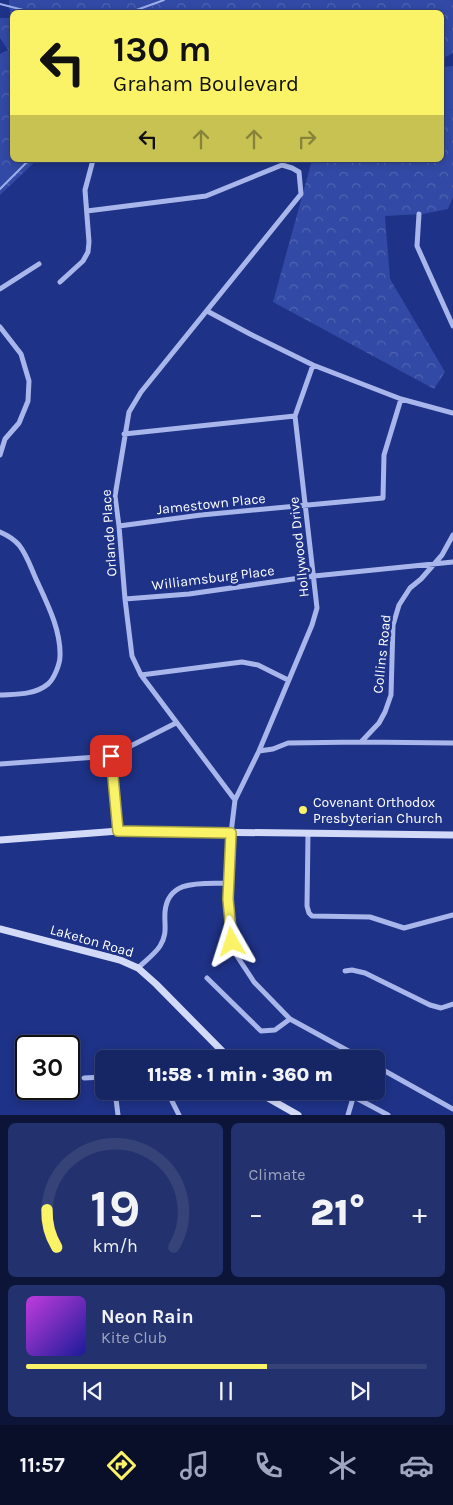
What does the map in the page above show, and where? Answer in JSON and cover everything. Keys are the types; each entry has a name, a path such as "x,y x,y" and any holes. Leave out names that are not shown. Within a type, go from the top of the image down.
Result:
{"street":[{"path":"60,282 83,261 88,252 85,190 92,162"},
{"name":"Orlando Place","path":"86,211 206,196 282,165 299,172 301,194 141,392 129,412 115,496 132,656 141,675 235,800"},
{"path":"418,214 417,246 453,326"},
{"path":"0,289 39,264"},
{"path":"207,311 313,365 401,400 453,414"},
{"path":"0,327 21,354 29,381 28,401 19,423 2,439 0,455"},
{"name":"Hollywood Drive","path":"313,365 295,416 317,608 312,625 259,751 235,800 228,883 232,942 237,956 254,982 290,1019 347,1050"},
{"name":"Jamestown Place","path":"119,526 201,515 383,498 384,456 401,400"},
{"path":"124,434 295,416"},
{"path":"0,532 9,535 19,545 27,560 54,620 61,659 49,684 32,693 0,695"},
{"name":"Collins Road","path":"360,742 378,723 385,712 391,695 393,626 399,605 410,588 421,579 442,555 453,535"},
{"name":"Williamsburg Place","path":"125,599 189,594 314,576 453,562"},
{"path":"141,675 242,662 258,665 288,680"},
{"path":"0,764 111,756 176,723"},
{"path":"259,751 288,744 360,742 453,743"},
{"path":"111,756 118,831"},
{"path":"0,840 118,831 453,835"},
{"path":"308,834 307,906 312,916 370,917 404,928 453,915"},
{"path":"138,968 160,946 166,930 165,912 169,897 176,889 189,885 228,883"},
{"name":"Laketon Road","path":"0,929 120,960 138,968 221,1050"},
{"path":"344,971 365,972 430,1005 442,1008 453,1004"},
{"path":"207,978 261,1031 275,1030 290,1019"},
{"path":"385,1071 453,1109"},
{"path":"84,1078 95,1077"},
{"path":"116,1100 118,1115"},
{"path":"171,1100 179,1115"},
{"path":"272,1100 298,1115"},
{"path":"348,1115 352,1100"},
{"path":"364,1100 388,1115"}],"green space":[{"path":"9,0 453,0 453,53 444,58 444,10 10,10 10,18"},
{"path":"0,18 10,18 10,162 35,162 0,195 0,54 8,50 0,38"},
{"path":"453,66 453,109 444,110 444,67"},
{"path":"453,109 453,197 448,209 423,214 385,216 390,279 445,372 434,389 273,302 311,162 444,162 444,110"}],"waterway":[{"path":"136,10 164,0"},
{"path":"0,4 23,10"},
{"path":"0,189 27,162"}],"place":[{"name":"Covenant Orthodox Presbyterian Church","path":"303,810"}],"route":[{"path":"111,756 118,831 231,833 228,899 232,942"}]}
